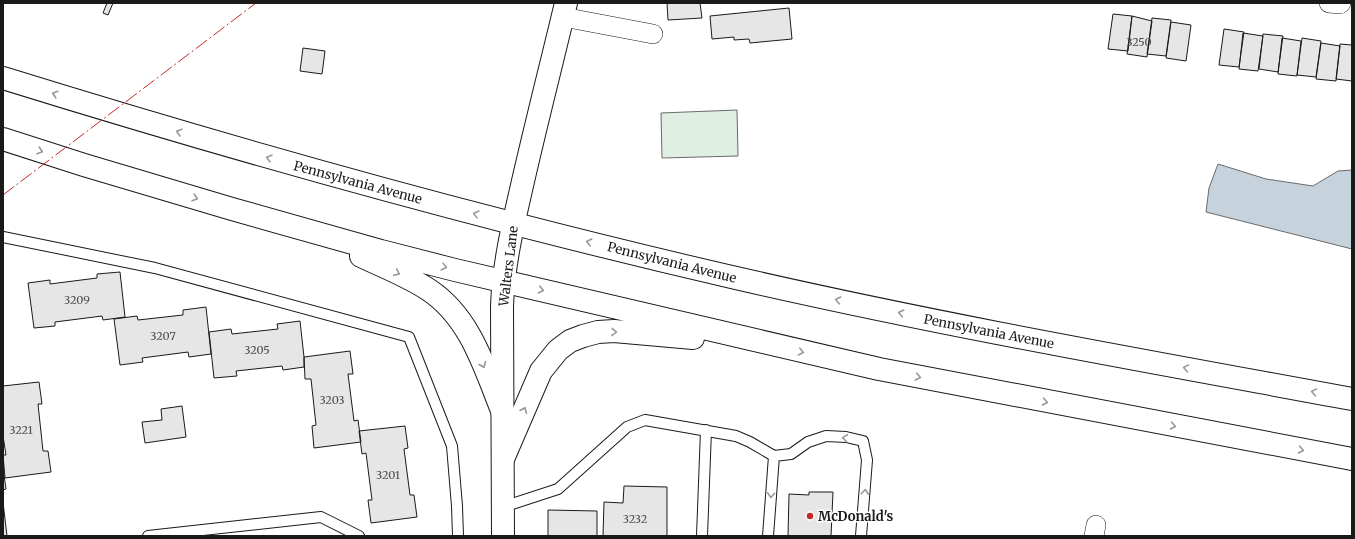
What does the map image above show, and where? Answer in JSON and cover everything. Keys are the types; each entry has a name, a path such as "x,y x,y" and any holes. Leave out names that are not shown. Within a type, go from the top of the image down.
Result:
{"main road":[{"name":"Walters Lane","path":"503,536 502,308 504,281 514,224 564,10"},
{"name":"Pennsylvania Avenue","path":"3,78 209,141 373,187 514,224 734,277 945,322 1111,355 1352,399"},
{"path":"3,139 158,187 381,251 763,343 887,371 1352,459"},
{"path":"298,227 416,282 442,300 452,309 470,335 503,413"},
{"path":"503,459 541,371 558,350 570,341 598,332 614,332 763,343"}],"street":[{"path":"1329,3 1341,3"},
{"path":"564,10 653,34"}],"lane":[{"path":"3,237 155,268 409,337 452,446 458,536"},
{"path":"504,507 558,489 627,427 645,420 736,436 750,442 774,456 791,454 808,442 826,436 846,437 863,442 867,460 861,536"},
{"path":"702,536 706,430"},
{"path":"768,536 774,456"},
{"path":"148,536 321,517 359,536"}],"green space":[{"path":"737,110 738,156 662,158 661,113"}],"shaded area":[{"path":"1218,164 1266,179 1313,186 1338,171 1352,170 1352,249 1206,212 1209,188"}],"building":[{"path":"107,3 113,3 108,15 103,13"},
{"path":"667,3 700,3 702,18 668,20"},
{"path":"789,8 792,39 750,43 749,39 734,40 734,37 712,39 710,16"},
{"path":"1113,14 1132,16 1128,51 1108,49"},
{"path":"1132,16 1152,21 1147,57 1127,54"},
{"path":"1152,18 1171,20 1166,56 1147,54"},
{"path":"1171,22 1191,25 1186,61 1166,58"},
{"path":"1224,29 1244,32 1239,67 1219,65"},
{"path":"1243,33 1263,36 1258,71 1239,69"},
{"path":"1263,34 1283,36 1278,72 1259,69"},
{"path":"1282,38 1301,41 1297,76 1278,74"},
{"path":"1302,38 1321,41 1316,77 1297,75"},
{"path":"1321,43 1340,46 1336,81 1316,79"},
{"path":"1340,44 1352,45 1352,81 1336,79"},
{"path":"303,48 325,51 322,74 300,71"},
{"path":"120,272 125,317 103,320 102,316 55,322 55,326 34,328 28,283 50,280 50,284 97,278 97,274"},
{"path":"206,307 211,354 189,357 188,352 142,358 143,362 120,365 114,319 137,316 138,320 183,315 183,310"},
{"path":"300,321 304,367 283,370 282,366 236,371 237,376 214,378 209,332 231,329 232,334 278,329 277,324"},
{"path":"350,351 353,374 348,374 354,421 358,420 361,442 314,448 312,426 316,425 311,379 305,379 304,357"},
{"path":"39,382 42,404 38,404 43,451 48,451 51,472 5,478 3,455 6,455 3,436 3,386"},
{"path":"182,406 186,437 145,443 142,422 162,420 161,409"},
{"path":"405,426 408,448 404,449 410,495 414,495 417,517 371,523 368,500 372,500 366,453 362,454 359,431"},
{"path":"3,468 6,489 3,490"},
{"path":"624,486 667,487 667,536 603,536 604,502 623,503"},
{"name":"McDonald's","path":"809,492 833,492 831,536 788,536 789,494 809,495"},
{"path":"3,502 7,536 3,536"},
{"path":"548,510 597,511 597,536 548,536"}],"power":[{"path":"3,195 256,3"}],"place":[{"name":"McDonald's","path":"810,516"}]}
